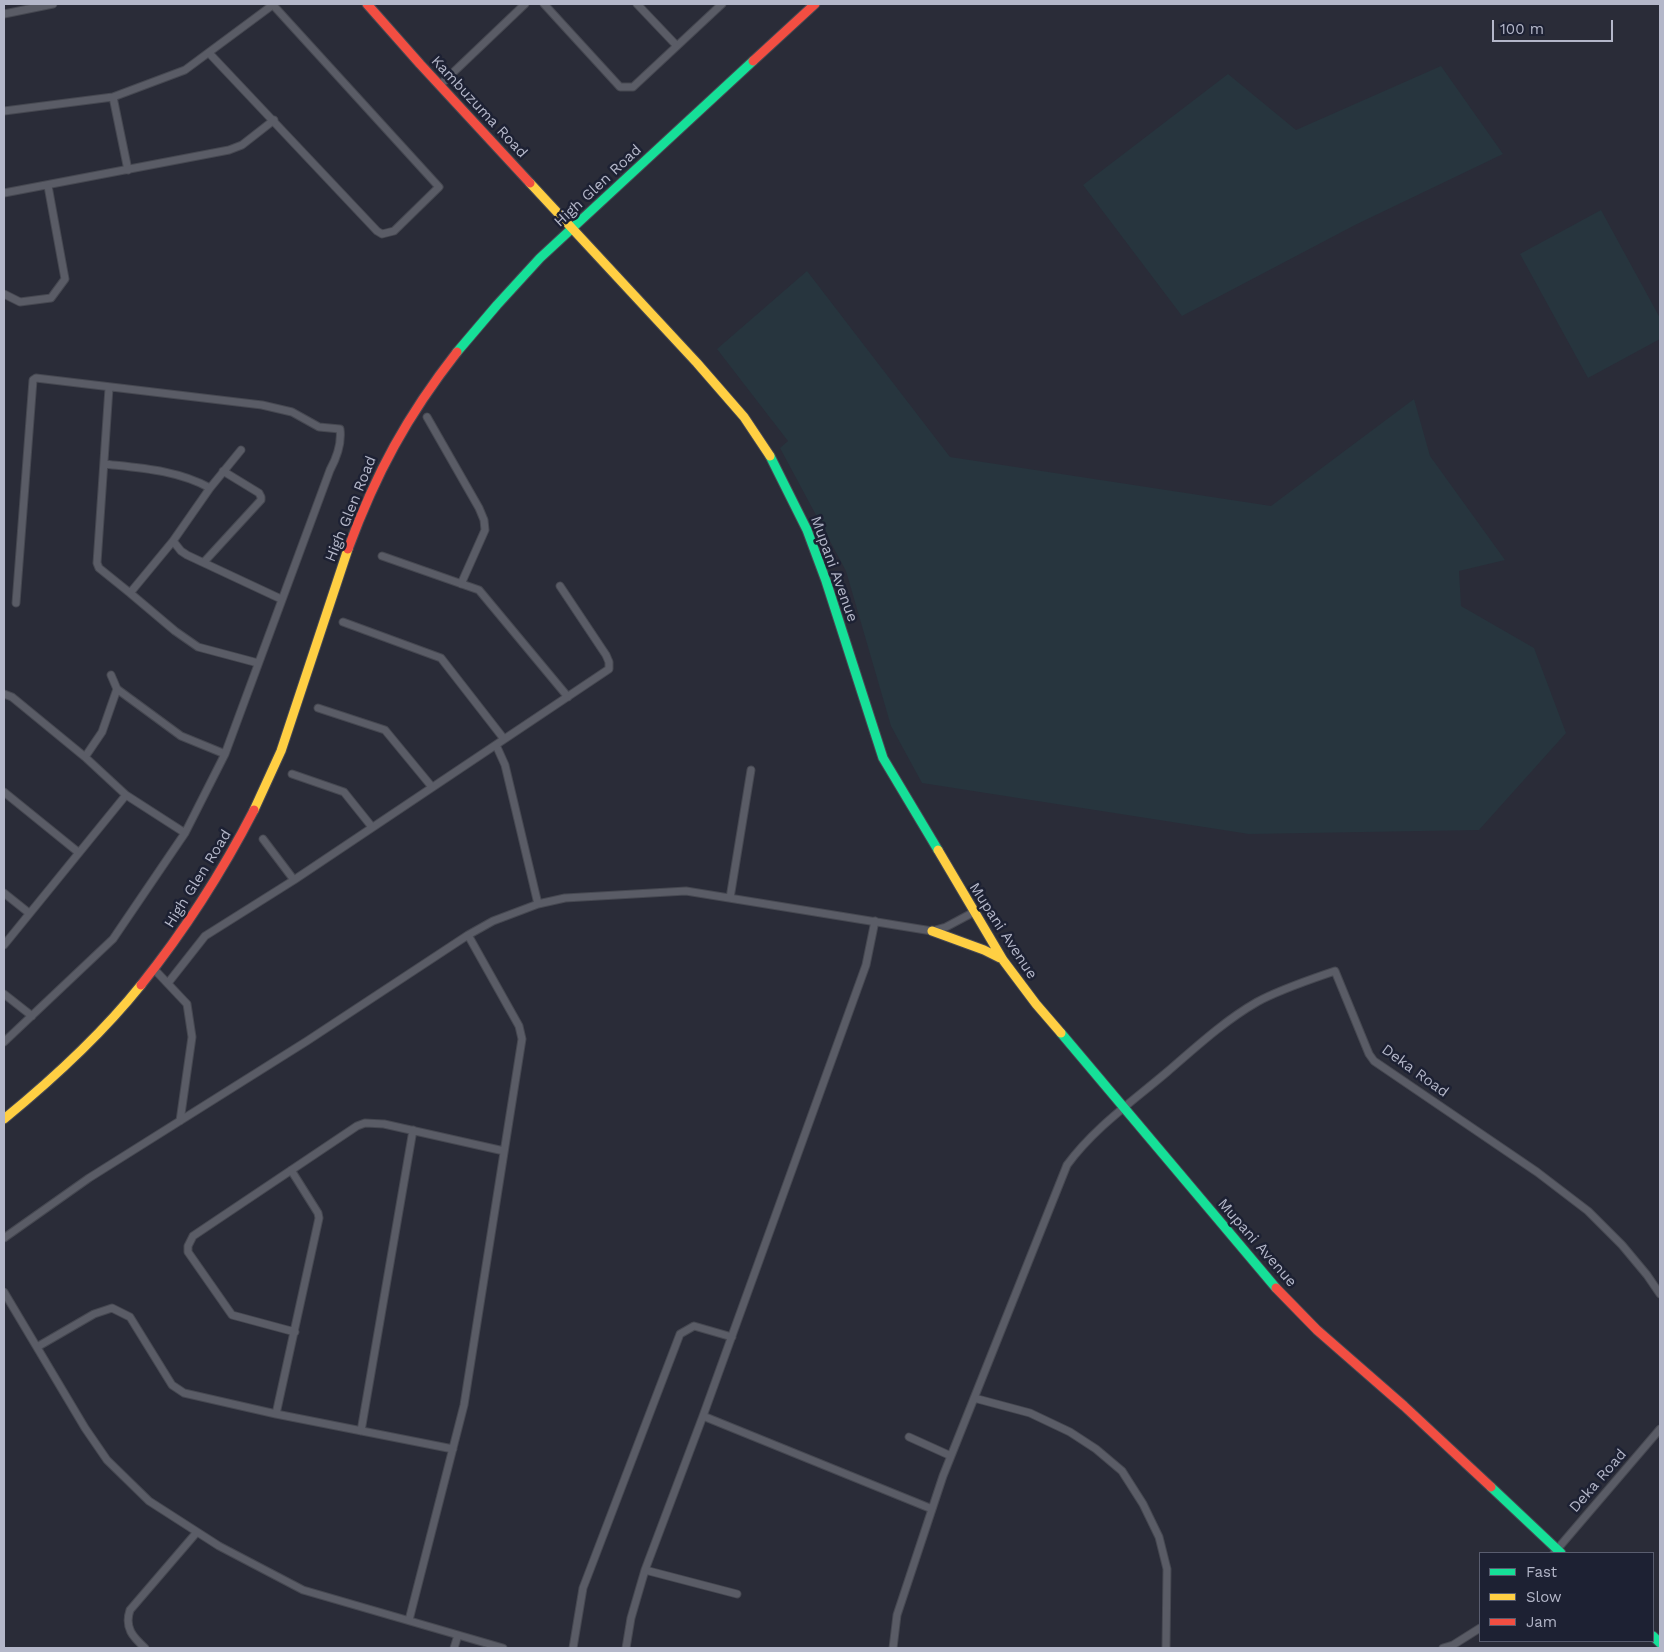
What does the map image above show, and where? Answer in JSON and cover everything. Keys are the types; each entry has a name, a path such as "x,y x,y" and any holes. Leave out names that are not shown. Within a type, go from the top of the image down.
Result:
{"street":[{"path":"4,14 53,4"},
{"path":"4,111 113,96 185,70 209,52 274,4 439,187 394,231 382,234 377,231 209,52"},
{"name":"Kambuzuma Road","path":"367,4 573,228"},
{"path":"440,85 525,4"},
{"path":"544,4 620,87 633,87 720,4"},
{"path":"637,4 677,46"},
{"name":"High Glen Road","path":"4,1119 30,1099 66,1066 102,1029 154,969 193,918 245,829 281,750 355,528 388,456 407,423 461,346 512,287 814,4"},
{"path":"113,96 128,170"},
{"path":"4,193 48,186 234,148 274,120"},
{"path":"4,294 20,302 51,298 65,279 48,186"},
{"name":"Mupani Avenue","path":"573,228 723,391 744,417 769,455 807,530 826,581 883,758 1003,960 1036,1004 1263,1274 1310,1323 1404,1406 1557,1552"},
{"path":"4,1042 113,939 185,833 225,754 281,599 336,458 342,439 340,429 319,428 292,412 262,405 36,378 32,381 16,603"},
{"path":"109,388 97,563 99,568 174,631 198,647 258,663"},
{"path":"427,417 484,520 484,530 461,584"},
{"path":"130,593 173,540 240,450"},
{"path":"104,464 169,473 198,482 210,488"},
{"path":"204,562 262,497 259,493 223,471"},
{"path":"173,540 181,551 281,599"},
{"path":"382,556 478,590 568,697"},
{"path":"168,983 205,936 294,880 610,669 606,655 560,586"},
{"path":"343,622 441,658 504,739"},
{"path":"111,675 118,689 181,736 225,754"},
{"path":"85,757 102,732 118,689"},
{"path":"4,694 12,697 85,757 126,795 185,833"},
{"path":"318,708 385,730 432,787"},
{"path":"496,745 505,765 538,904"},
{"path":"730,898 751,770"},
{"path":"292,774 344,792 372,827"},
{"path":"4,792 78,852"},
{"path":"4,945 126,795"},
{"path":"263,839 294,880"},
{"path":"4,1238 89,1178 468,935 493,921 538,904 565,898 686,891 932,931 949,939 985,950 1003,960"},
{"path":"4,893 29,913"},
{"path":"932,931 946,927 974,912"},
{"path":"626,1648 631,1618 645,1570 732,1337 866,965 875,921"},
{"path":"408,1620 464,1405 522,1039 519,1026 468,935"},
{"path":"154,969 187,1004 192,1038 180,1121"},
{"name":"Deka Road","path":"1123,1108 1232,1017 1259,1001 1335,971 1369,1054 1374,1061 1537,1172 1588,1211 1622,1245 1660,1294"},
{"path":"4,994 32,1016"},
{"path":"893,1648 897,1615 951,1456 1067,1165 1074,1155 1123,1108"},
{"path":"295,1332 232,1315 188,1252 188,1246 197,1232 365,1123 384,1124 504,1151"},
{"path":"361,1431 412,1130"},
{"path":"276,1414 319,1218 318,1213 291,1170"},
{"path":"4,1292 85,1428 107,1460 149,1501 219,1546 303,1590 503,1648"},
{"path":"37,1347 94,1314 112,1308 130,1317 172,1385 184,1393 276,1414 453,1449"},
{"path":"572,1648 583,1588 680,1334 694,1326 732,1337"},
{"path":"974,1398 1030,1413 1070,1432 1096,1449 1122,1471 1143,1504 1159,1537 1167,1569 1166,1648"},
{"path":"703,1416 932,1509"},
{"name":"Deka Road","path":"1557,1552 1660,1429"},
{"path":"909,1437 951,1456"},
{"path":"145,1648 135,1640 128,1626 127,1619 130,1610 197,1532"},
{"path":"645,1570 737,1594"},
{"path":"1442,1648 1453,1645 1479,1629"},
{"path":"454,1648 458,1635"}],"shaded area":[{"path":"1441,66 1503,154 1355,225 1182,316 1083,185 1228,74 1296,130"},
{"path":"1601,210 1660,318 1660,339 1588,378 1520,254"},
{"path":"807,271 950,457 1271,506 1414,399 1430,456 1505,560 1459,571 1461,606 1534,648 1566,733 1479,830 1249,834 922,783 891,726 846,571 780,448 788,441 717,349"}],"traffic: fast":[{"path":"457,352 540,258 753,61"},
{"path":"770,456 807,530 826,581 883,758 938,850"},
{"path":"1061,1033 1276,1288"},
{"path":"1491,1487 1560,1552"},
{"path":"1654,1637 1660,1643"}],"traffic: slow":[{"path":"530,183 697,363 744,417 770,456"},
{"path":"254,810 281,751 348,549"},
{"path":"938,850 1003,960 1036,1004 1061,1033"},
{"path":"932,931 984,950 1000,958"},
{"path":"4,1119 76,1055 110,1021 141,985"}],"traffic: jam":[{"path":"367,4 530,183"},
{"path":"753,61 815,4"},
{"path":"348,549 370,495 394,446 423,399 457,352"},
{"path":"141,985 173,943 202,900 254,810"},
{"path":"1276,1288 1317,1330 1404,1406 1491,1487"}]}
